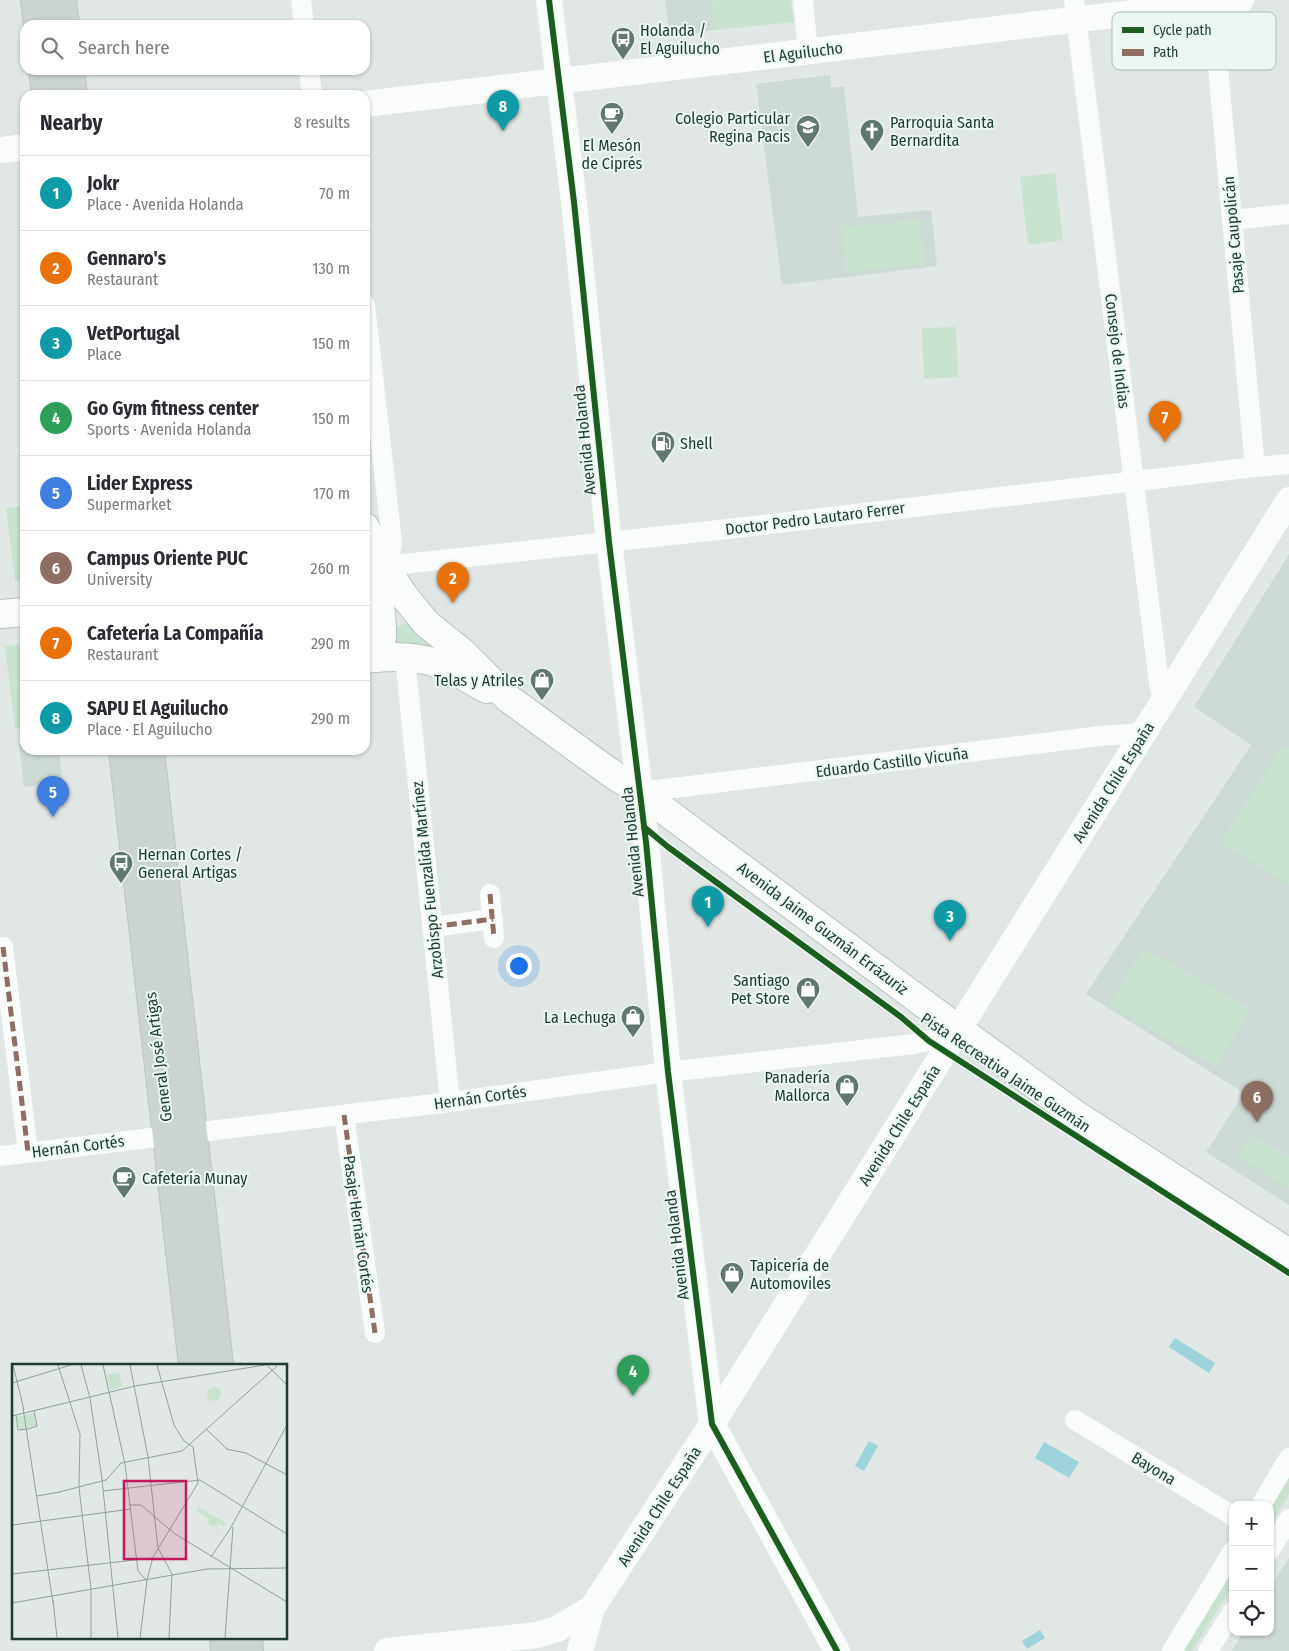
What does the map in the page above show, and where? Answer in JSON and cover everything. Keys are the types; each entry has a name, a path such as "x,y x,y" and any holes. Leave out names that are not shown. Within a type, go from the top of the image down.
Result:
{"main road":[{"path":"35,0 37,20"},
{"path":"62,0 64,20"},
{"path":"44,75 45,90"},
{"path":"71,75 72,90"},
{"path":"370,536 384,569 379,585 381,644 370,658"},
{"name":"Avenida Jaime Guzmán Errázuriz","path":"384,569 427,624 463,653 509,699 640,792 1075,1114 1289,1253"},
{"path":"0,614 20,612"},
{"path":"370,658 405,657"},
{"name":"Avenida Jaime Guzmán Errázuriz","path":"405,657 427,660 444,666 509,699"},
{"name":"General José Artigas","path":"124,755 193,1364"},
{"name":"General José Artigas","path":"151,755 219,1364"},
{"path":"224,1638 225,1651"},
{"path":"248,1638 250,1651"}],"street":[{"path":"301,0 303,20"},
{"name":"Avenida Holanda","path":"549,0 574,202 609,542 646,842 668,1072 712,1424 837,1651"},
{"path":"802,0 808,52"},
{"name":"El Aguilucho","path":"370,103 808,52 1075,10 1241,0"},
{"name":"Pasaje Caupolicán","path":"1212,3 1213,12"},
{"name":"Consejo de Indias","path":"1075,10 1158,677 1163,702"},
{"name":"Pasaje Caupolicán","path":"1218,70 1255,467"},
{"path":"310,75 311,90"},
{"path":"0,150 20,148"},
{"path":"1232,220 1289,214"},
{"path":"370,349 392,542 390,555 384,569"},
{"name":"Doctor Pedro Lautaro Ferrer","path":"384,569 1289,464"},
{"name":"Avenida Chile España","path":"580,1651 592,1608 712,1424 1289,500"},
{"name":"Arzobispo Fuenzalida Martínez","path":"405,657 450,1102"},
{"name":"Eduardo Castillo Vicuña","path":"640,792 1100,736 1144,733"},
{"path":"432,927 493,928 490,894"},
{"path":"3,947 28,1152"},
{"name":"Hernán Cortés","path":"0,1156 450,1102 668,1072 914,1044 929,1041 959,1029"},
{"name":"Pasaje Hernán Cortés","path":"344,1114 375,1333"},
{"name":"Bayona","path":"1074,1420 1229,1514"},
{"path":"1263,1501 1289,1458"},
{"path":"1272,1546 1289,1519"},
{"path":"1172,1651 1229,1558"},
{"path":"387,1651 537,1635 557,1629 592,1608"},
{"path":"1183,1634 1208,1650 1229,1616"},
{"path":"537,1635 565,1651"}],"shaded area":[{"path":"665,0 712,0 715,30 670,37"},
{"name":"Colegio Particular Regina Pacis","path":"830,75 831,87 844,87 858,217 931,210 937,266 782,285 756,84"},
{"path":"1289,554 1289,1205 1206,1152 1244,1093 1086,994 1251,745 1194,707"},
{"path":"20,755 60,755 63,783 24,787"},
{"path":"1289,1558 1289,1651 1232,1651 1241,1636 1274,1636 1274,1582"}],"green space":[{"path":"712,0 791,0 794,22 715,30"},
{"path":"1055,173 1063,240 1028,245 1020,177"},
{"path":"920,220 924,265 846,272 842,227"},
{"path":"956,327 958,377 924,379 922,328"},
{"path":"20,507 20,581 15,581 6,508"},
{"path":"408,621 443,650 394,646 388,628 398,627"},
{"path":"20,644 20,728 15,728 5,646"},
{"path":"1283,745 1289,748 1289,885 1221,842"},
{"path":"1143,948 1250,1008 1217,1066 1110,1006"},
{"path":"1251,1134 1289,1157 1289,1188 1237,1156"},
{"path":"1289,1475 1289,1494 1274,1518 1273,1501"},
{"path":"1229,1573 1229,1591 1192,1651 1181,1651"}],"water":[{"path":"1175,1338 1215,1363 1209,1373 1169,1347"},
{"path":"869,1441 878,1446 864,1471 855,1466"},
{"path":"1044,1442 1079,1462 1069,1478 1035,1458"},
{"path":"1040,1630 1045,1638 1027,1649 1022,1641"}],"marked path":[{"path":"490,894 494,938"},
{"path":"432,927 493,919"},
{"path":"3,947 28,1152"},
{"path":"344,1115 375,1333"}],"cycle path":[{"path":"549,0 574,202 609,542 646,842 668,1072 712,1424 837,1651"},
{"name":"Pista Recreativa Jaime Guzmán","path":"644,827 668,847 901,1017 929,1041 1289,1273"}],"place":[{"name":"Holanda / El Aguilucho","path":"623,60"},
{"name":"SAPU El Aguilucho","path":"503,131"},
{"name":"El Mesón de Ciprés","path":"612,135"},
{"name":"Colegio Particular Regina Pacis","path":"808,148"},
{"name":"Parroquia Santa Bernardita","path":"872,152"},
{"name":"Cafetería La Compañía","path":"1165,442"},
{"name":"Shell","path":"663,464"},
{"name":"Gennaro's","path":"453,603"},
{"name":"Telas y Atriles","path":"542,701"},
{"name":"Lider Express","path":"53,817"},
{"name":"Hernan Cortes / General Artigas","path":"121,884"},
{"name":"Jokr","path":"708,927"},
{"name":"VetPortugal","path":"950,941"},
{"name":"Santiago Pet Store","path":"808,1010"},
{"name":"La Lechuga","path":"633,1038"},
{"name":"Panadería Mallorca","path":"847,1107"},
{"name":"Campus Oriente PUC","path":"1257,1122"},
{"name":"Cafetería Munay","path":"124,1199"},
{"name":"Tapicería de Automoviles","path":"732,1295"},
{"name":"Go Gym fitness center","path":"633,1396"}]}
